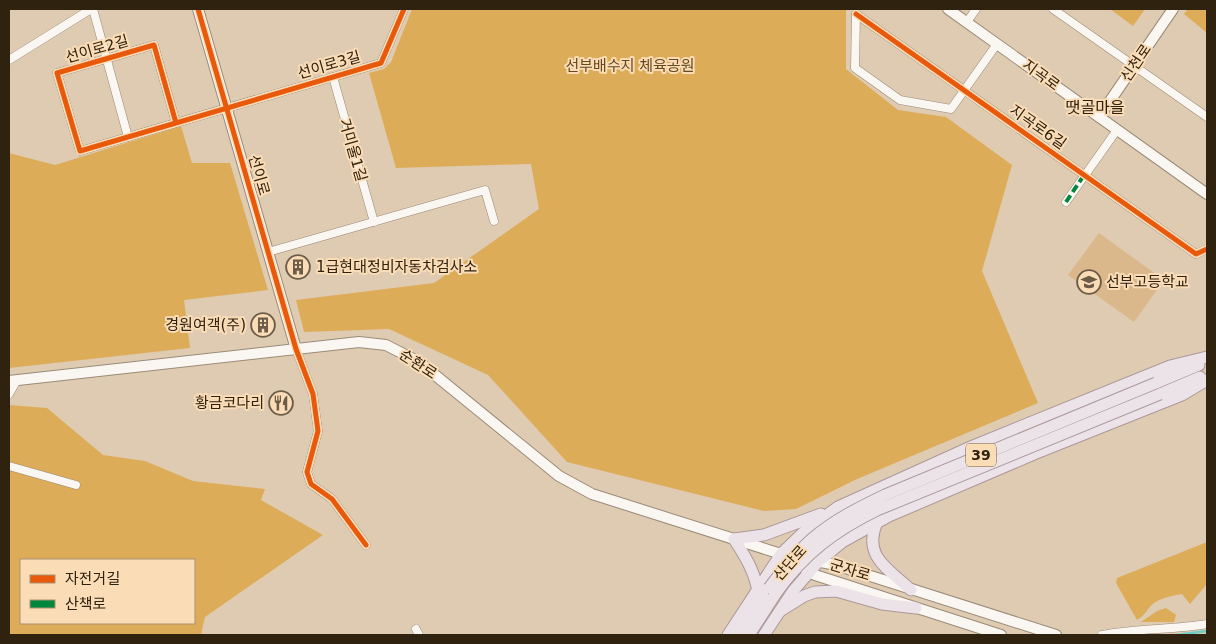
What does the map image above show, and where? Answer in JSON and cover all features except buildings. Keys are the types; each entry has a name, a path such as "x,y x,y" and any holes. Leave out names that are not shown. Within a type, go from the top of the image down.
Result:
{"main road":[{"name":"선이로","path":"198,9 296,349"},
{"name":"지곡로","path":"948,9 1207,194"},
{"name":"신천로","path":"1099,117 1173,9"},
{"name":"순환로","path":"13,380 359,342 386,345 403,352 437,375 559,476 592,494 781,554"},
{"path":"767,590 754,574 748,560 734,539 764,534 795,524 841,506 974,446 1170,366 1207,357"},
{"name":"39","path":"1158,388 1207,362"},
{"name":"39","path":"1158,388 1207,374"},
{"path":"1182,394 1207,380"},
{"path":"764,635 793,591 819,561 844,542 877,522 1034,454 1207,385"},
{"name":"산단로","path":"767,590 791,571 816,542 854,521 1158,388"},
{"path":"728,635 767,590 781,554 806,530 841,506"},
{"path":"826,516 820,523 818,529 819,536 828,544 835,545 844,542"},
{"path":"877,522 871,540 874,552 879,561 912,590"},
{"name":"군자로","path":"781,554 819,561 1056,635"},
{"name":"군자로","path":"781,554 810,572 1001,635"},
{"path":"844,584 840,580 840,575 844,571 849,570"},
{"path":"767,590 762,586 769,584 777,587 782,592 784,599 781,610"},
{"name":"39","path":"738,635 767,590"},
{"name":"39","path":"749,635 767,590"},
{"path":"781,610 804,596 815,592 836,591 882,604 916,608"}],"street":[{"path":"9,60 92,9 106,59"},
{"name":"선이로3길","path":"226,108 381,63 404,9"},
{"path":"967,22 976,9"},
{"path":"1053,9 1207,117"},
{"name":"지곡로6길","path":"964,90 951,110 900,100 855,68 856,14 964,90 1196,254 1207,249"},
{"path":"964,90 997,44"},
{"name":"선이로2길","path":"176,123 154,45 57,73 80,151 176,123 226,108"},
{"name":"선이로2길","path":"106,59 128,137"},
{"name":"거미울1길","path":"333,77 374,222"},
{"path":"1066,202 1117,130"},
{"path":"268,252 485,190 494,221"},
{"path":"296,349 312,394 318,431 307,472 312,484 332,499 366,545"},
{"path":"9,394 13,380"},
{"path":"9,466 76,485"},
{"path":"1102,635 1118,632 1185,628 1207,624"}],"shaded area":[{"path":"1099,233 1164,280 1134,322 1068,275"}],"green space":[{"name":"선부배수지 체육공원","path":"412,9 846,9 846,69 898,110 946,117 1012,165 982,271 1038,403 857,479 796,509 764,511 567,462 488,375 389,329 304,332 296,300 434,283 539,209 531,164 396,168 369,73 384,69 391,62"},
{"path":"1110,9 1145,9 1133,26"},
{"path":"1188,9 1207,9 1207,33 1184,14"},
{"path":"181,126 192,163 230,163 268,290 184,300 190,348 9,368 9,153 55,165"},
{"path":"9,405 47,408 103,455 145,461 193,481 265,489 261,500 323,535 205,617 201,635 9,635"},
{"path":"1207,542 1207,584 1190,604 1182,594 1168,597 1154,603 1137,620 1116,583 1117,578"},
{"path":"1166,608 1176,615 1174,622 1141,622 1157,611"}],"waterway":[{"path":"1176,635 1207,631"}],"marked path":[{"path":"1066,202 1084,175"}],"cycle path":[{"path":"198,9 296,349 313,394 318,431 307,472 311,484 332,499 366,545"},
{"path":"176,123 154,45 57,73 80,151 381,63 404,9"},
{"path":"856,14 1196,254 1207,249"}],"place":[{"name":"1급현대정비자동차검사소","path":"298,267"},
{"name":"선부고등학교","path":"1089,282"},
{"name":"경원여객(주)","path":"263,325"},
{"name":"황금코다리","path":"281,403"}],"district":[{"name":"땟골마을","path":"1095,107"}]}
